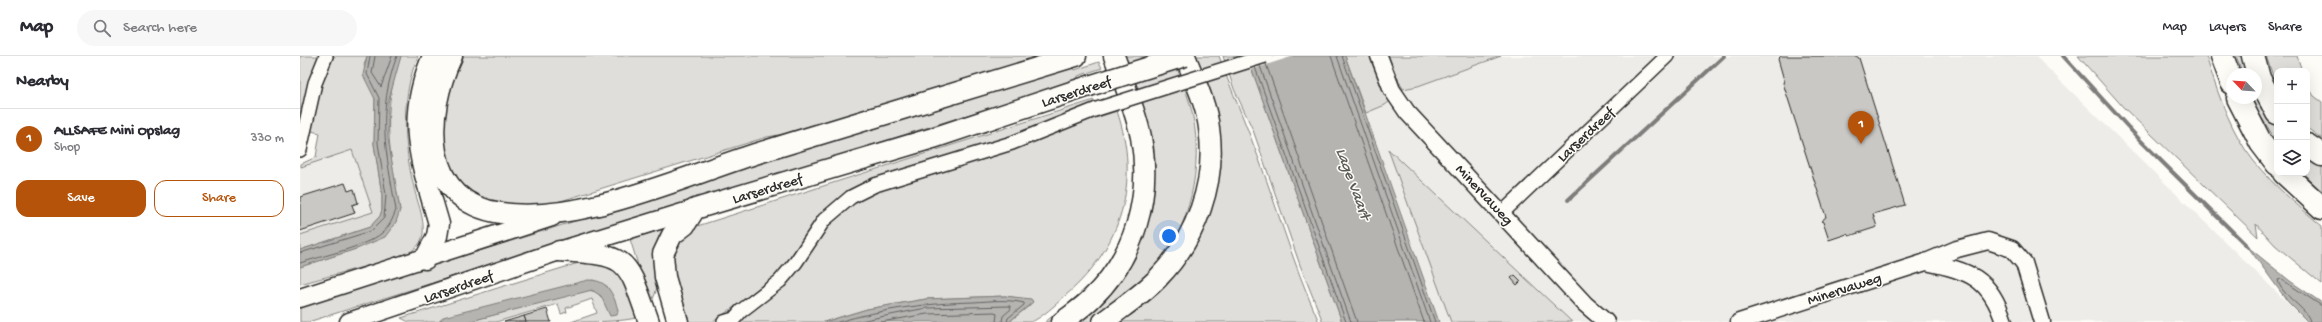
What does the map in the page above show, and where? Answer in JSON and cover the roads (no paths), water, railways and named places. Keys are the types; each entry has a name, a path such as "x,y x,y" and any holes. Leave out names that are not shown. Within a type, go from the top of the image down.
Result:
{"highway":[{"path":"2222,56 2226,68"},
{"path":"2253,56 2270,102 2274,108"},
{"path":"2241,104 2261,143 2274,160"},
{"path":"2310,147 2322,155"},
{"path":"2287,176 2322,208"}],"main road":[{"path":"425,259 438,236 439,224 418,151 417,129 420,95 433,56"},
{"path":"452,56 440,86 433,123 436,157 447,180 456,191 475,205 499,213 558,214"},
{"path":"300,298 425,259 558,214 631,195 752,155 1076,56"},
{"path":"1062,322 1090,300 1113,274 1131,241 1142,207 1145,184 1141,138 1114,56"},
{"path":"1103,322 1157,280 1170,265 1192,230 1205,196 1210,168 1209,127 1185,56"},
{"name":"Larserdreef","path":"349,322 559,251 933,138 1185,56"},
{"path":"678,322 663,268 663,254 672,235 685,225 694,209"},
{"path":"559,251 602,254 619,260 629,269 635,280 649,321"}],"street":[{"path":"300,150 315,83 326,56"},
{"name":"Larserdreef","path":"724,322 734,319 741,311 785,277 824,220 851,197 875,185 1012,143 1097,109 1265,56"},
{"name":"Minervaweg","path":"1379,56 1392,90 1407,112 1585,304 1606,322"},
{"name":"Larserdreef","path":"1502,213 1667,56"},
{"name":"Minervaweg","path":"1739,322 1926,262 1957,249 1988,241 2012,249 2024,263 2042,322"},
{"path":"1926,262 1962,270 1985,284 2000,308 2004,322"}],"water":[{"path":"367,56 401,56 388,103 388,139 400,210 396,222 385,237 359,248 300,267 300,250 370,227 380,216 382,210 382,195 374,144 375,99 363,75"},
{"name":"Lage Vaart","path":"1247,56 1345,56 1439,322 1342,322"},
{"path":"2248,247 2290,281 2322,303 2322,322 2308,322 2288,302"},
{"path":"588,280 599,281 609,289 616,303 618,310 617,315 610,316 601,296 592,290 467,322 440,322 443,317"},
{"path":"1005,296 1031,299 1033,302 1009,322 824,322 867,309 926,299"}],"waterway":[{"path":"1568,200 1724,56"},
{"path":"2063,56 2139,139 2248,247"}],"place":[{"name":"ALLSAFE Mini Opslag","path":"1861,144"}]}
